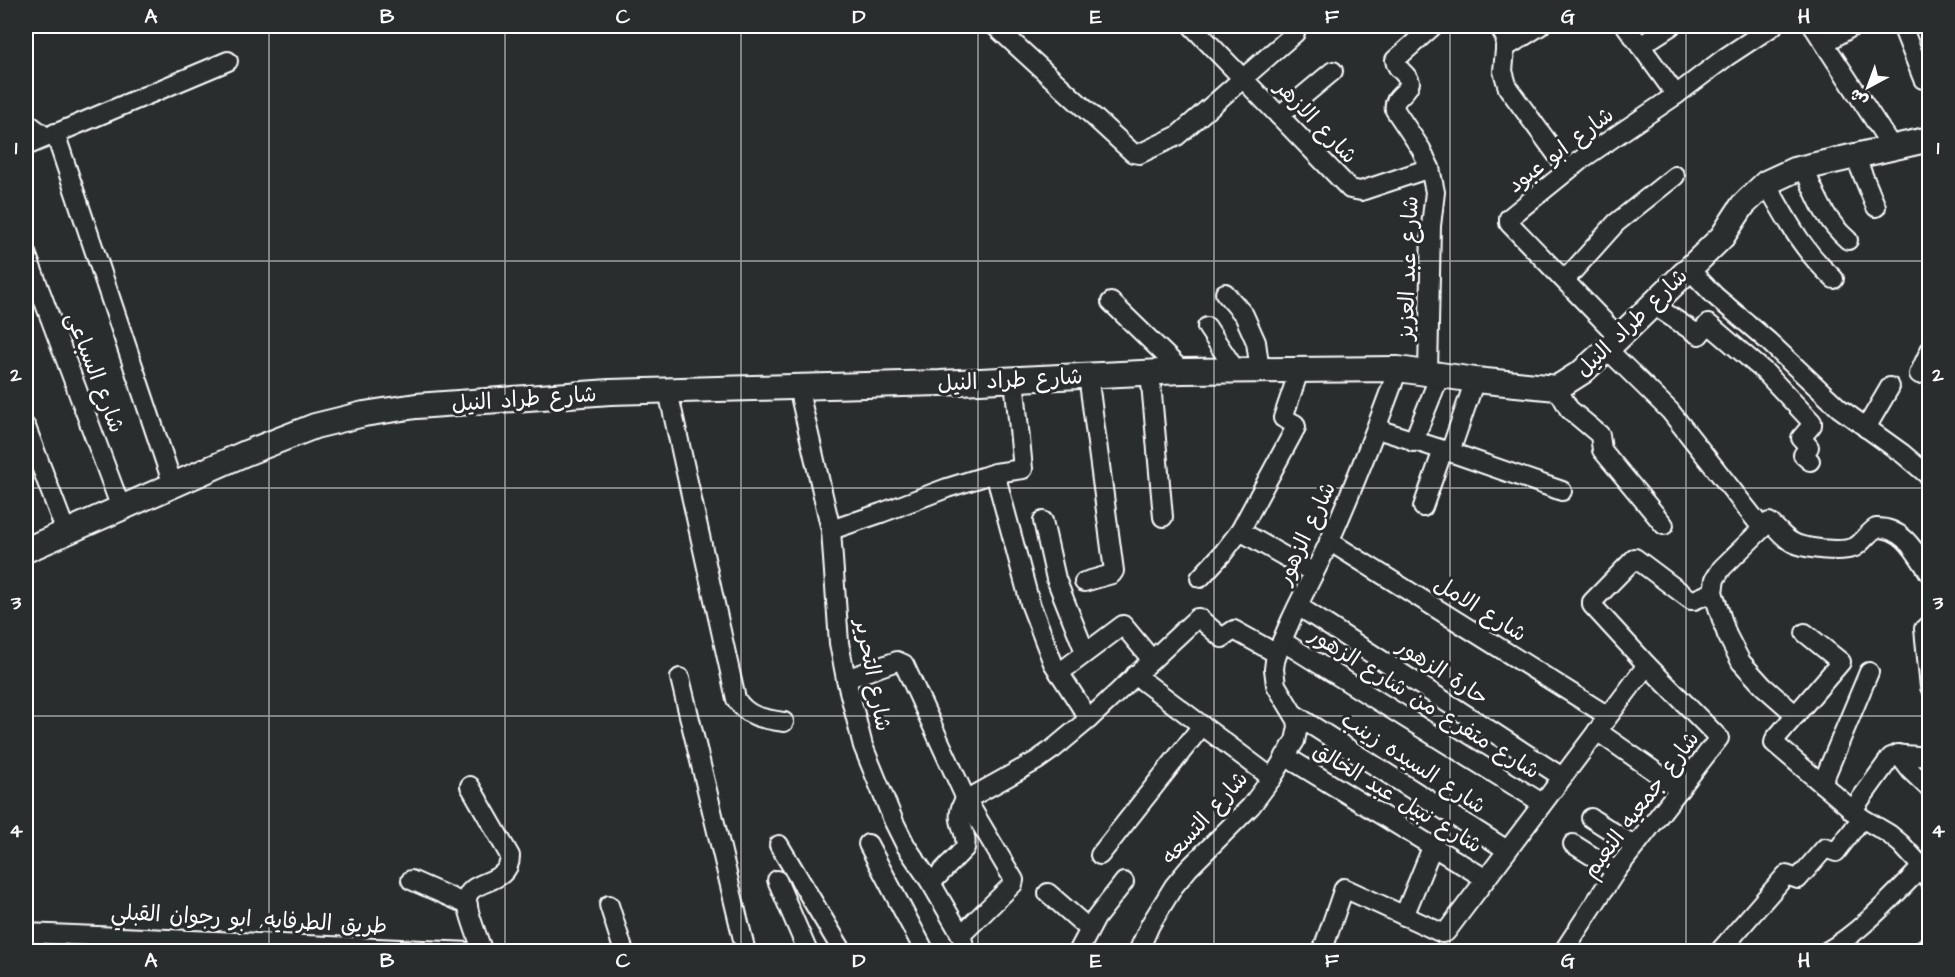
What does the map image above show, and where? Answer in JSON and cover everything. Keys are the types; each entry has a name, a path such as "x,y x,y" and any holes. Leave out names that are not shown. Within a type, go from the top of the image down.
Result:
{"street":[{"path":"995,26 1133,153 1142,153 1177,136 1295,33"},
{"name":"شارع الازهر","path":"1192,26 1350,189 1361,190 1430,168"},
{"name":"شارع عبد العزيز","path":"1433,26 1395,60 1396,67 1408,77 1410,82 1408,88 1395,100 1394,107 1421,149 1430,168 1435,192 1431,226 1434,374"},
{"path":"1499,26 1506,39 1503,71 1508,88 1568,170"},
{"path":"1505,48 1540,26"},
{"path":"1626,26 1676,95"},
{"path":"1640,46 1671,26"},
{"name":"شارع ابو عبود","path":"1762,528 1565,280 1509,223 1509,218 1568,170 1773,26"},
{"path":"1814,26 1892,147"},
{"path":"1825,43 1853,26"},
{"path":"1902,26 1923,79 1929,79"},
{"path":"26,146 228,61"},
{"path":"1279,116 1333,71"},
{"path":"26,122 50,135 173,485"},
{"name":"شارع طراد النيل","path":"26,550 246,453 315,426 364,414 416,406 610,392 940,383 1182,371 1398,369 1557,388 1582,372 1722,237 1743,205 1766,183 1804,168 1929,139"},
{"path":"1856,156 1876,207"},
{"path":"1804,168 1823,212 1848,240"},
{"path":"1565,280 1616,223 1675,176"},
{"path":"1766,183 1796,237 1815,261 1834,279"},
{"name":"شارع السباعى","path":"26,253 121,508"},
{"path":"1688,268 1715,296 1775,347 1839,408 1903,454 1929,477"},
{"path":"1226,293 1244,315 1256,342 1260,371"},
{"path":"1111,302 1182,371"},
{"path":"1652,304 1698,335 1708,324 1710,325 1765,372 1812,422 1801,438 1809,447 1803,455 1810,461"},
{"path":"1207,327 1236,371"},
{"path":"1919,374 1929,350"},
{"name":"شارع الزهور","path":"1294,714 1276,685 1274,669 1280,647 1377,429 1398,369"},
{"path":"1200,578 1223,554 1239,531 1296,427 1295,424 1283,418 1299,371"},
{"path":"1150,372 1163,517"},
{"path":"1413,442 1434,374"},
{"path":"1084,582 1112,574 1114,571 1088,375"},
{"path":"831,530 994,473 1021,470 1023,467 1014,379"},
{"path":"1423,507 1475,380"},
{"name":"شارع التحرير","path":"798,387 831,530 839,643 863,746 906,846 931,884 963,943"},
{"path":"1866,428 1890,387"},
{"path":"1557,388 1569,409 1600,435 1602,450 1664,525"},
{"path":"668,391 735,699 749,714 784,722"},
{"path":"26,427 66,532"},
{"path":"1377,429 1562,491"},
{"path":"994,473 1030,603 1059,673 1089,719"},
{"path":"1043,521 1056,579 1085,652"},
{"path":"1796,715 1763,686 1741,662 1730,641 1713,592 1715,579 1722,568 1769,522 1796,544 1840,549 1858,545 1876,528 1888,528 1898,532 1905,539 1929,574"},
{"path":"1239,531 1314,573"},
{"name":"شارع الامل","path":"1329,541 1608,716"},
{"name":"شارع جمعيه النعيم","path":"1563,951 1616,871 1719,738 1647,664 1592,605 1592,602 1635,558 1691,600 1713,592"},
{"name":"حارة الزهور","path":"1298,606 1562,777"},
{"name":"شارع متفرع من شارع الزهور","path":"1152,660 1198,618 1222,638 1234,630 1280,647 1542,803"},
{"path":"1929,624 1924,629 1929,687"},
{"path":"931,884 965,848 966,841 959,816 961,805 966,799 1053,749 1152,660 1123,625 1059,673"},
{"path":"1805,633 1841,663 1774,742 1857,815 1901,843 1926,875 1826,951"},
{"path":"846,679 897,661 904,664 966,799 1014,882 963,943"},
{"path":"1322,951 1344,888 1444,933 1647,664"},
{"path":"1822,784 1869,672"},
{"path":"1135,675 1201,727 1272,778"},
{"path":"680,678 746,951"},
{"name":"شارع التسعه","path":"1138,951 1150,925 1174,886 1251,806 1272,778 1295,741 1297,720 1294,714"},
{"name":"شارع السيده زينب","path":"1294,714 1507,850"},
{"path":"1100,855 1201,727"},
{"path":"1597,731 1680,789"},
{"path":"1898,754 1906,766 1929,789"},
{"path":"1719,951 1786,874 1798,879 1825,848 1836,852 1888,759 1898,754 1922,757 1929,754"},
{"name":"شارع نبيل عبد الخالق","path":"1285,756 1486,879"},
{"path":"470,786 508,851 510,861 502,875 472,889 467,896 483,951"},
{"path":"1591,818 1635,846"},
{"path":"868,844 925,951"},
{"path":"1573,844 1616,871"},
{"path":"779,845 843,951"},
{"path":"1404,916 1433,845"},
{"path":"411,880 468,905"},
{"path":"777,880 808,951"},
{"path":"1078,951 1089,929 1124,882"},
{"path":"1048,893 1089,929"},
{"path":"609,905 624,951"},
{"name":"طريق الطرفايه, ابو رجوان القبلي","path":"26,933 471,951"},
{"path":"1921,951 1929,943"}]}
